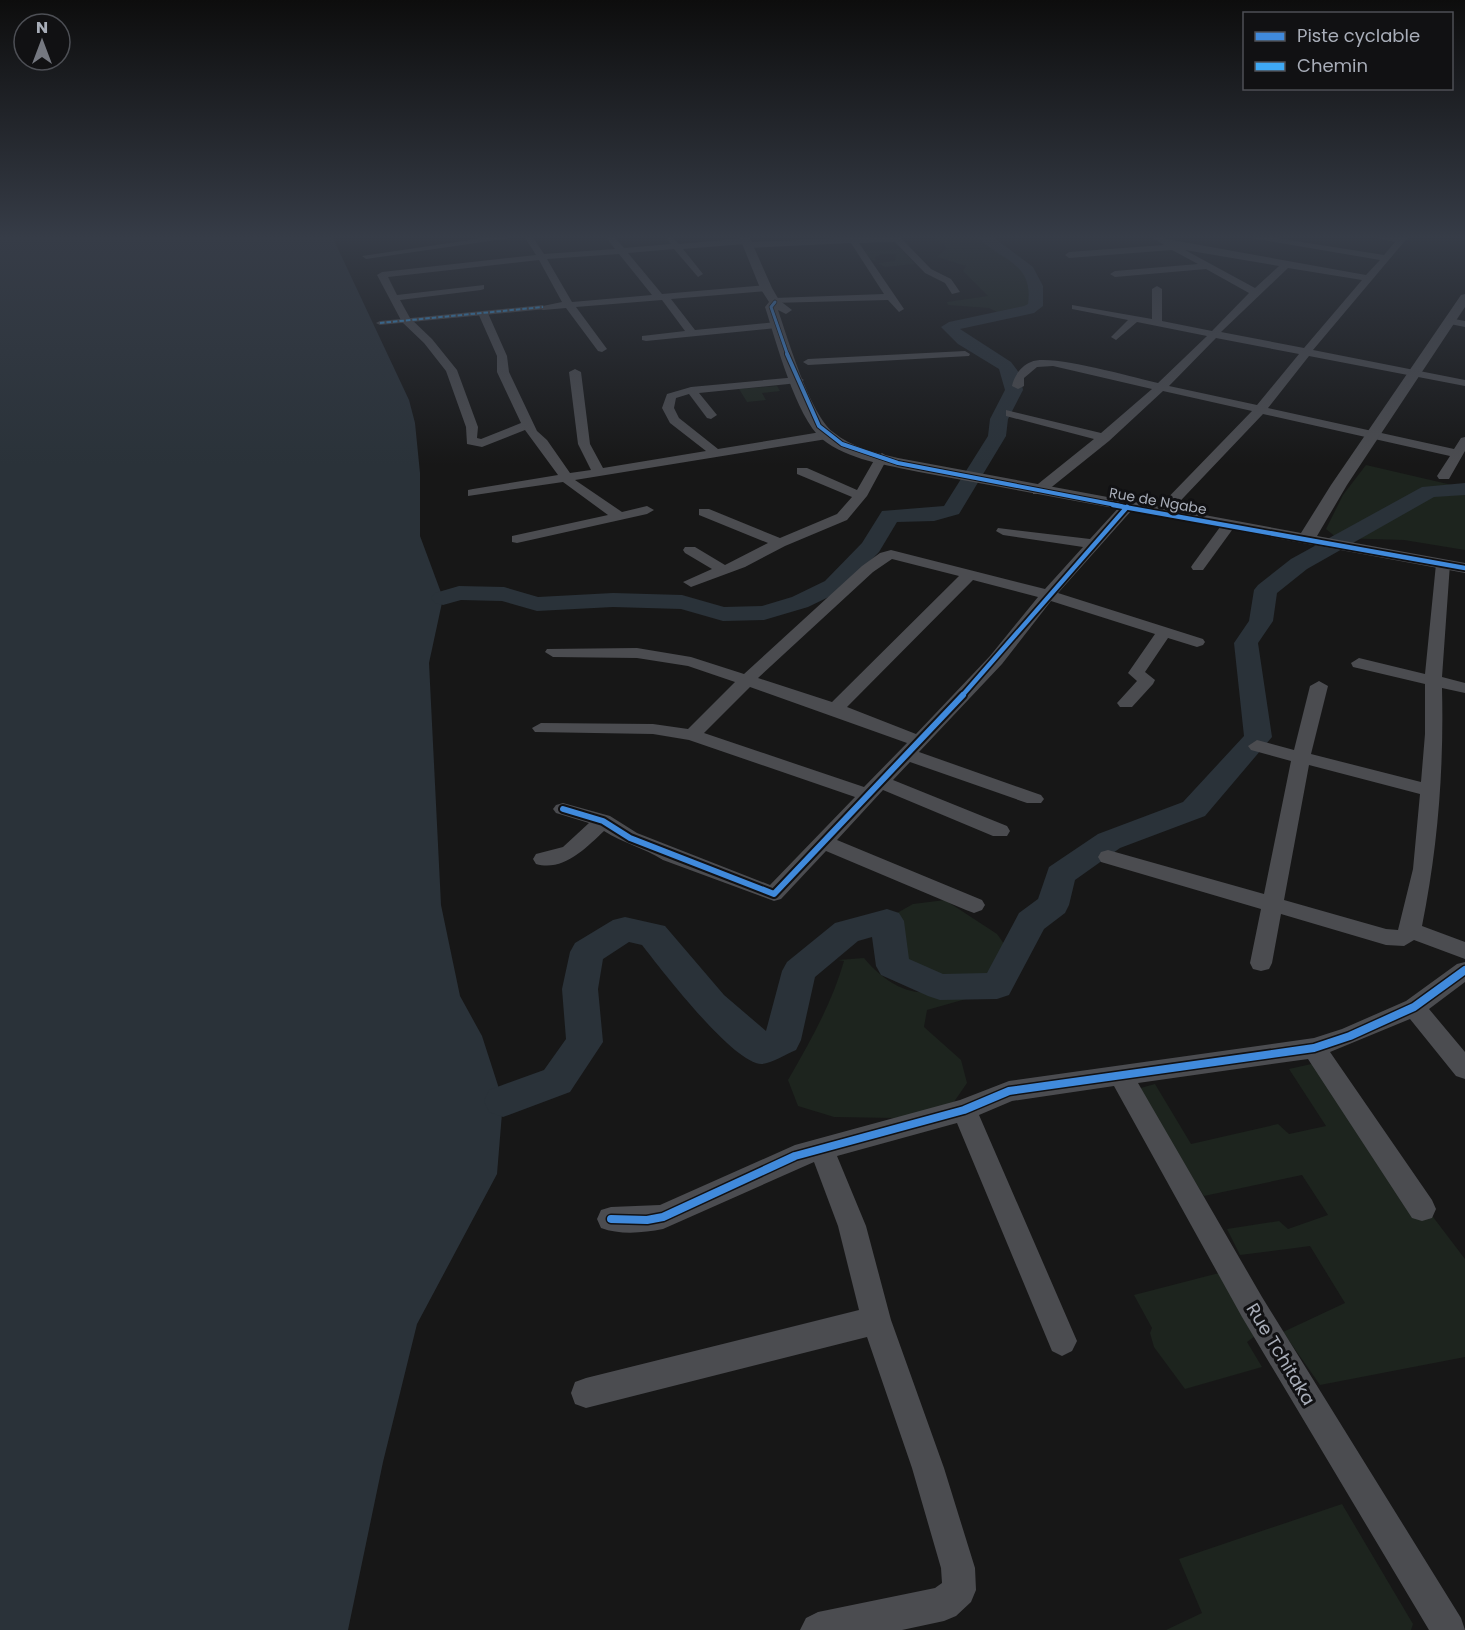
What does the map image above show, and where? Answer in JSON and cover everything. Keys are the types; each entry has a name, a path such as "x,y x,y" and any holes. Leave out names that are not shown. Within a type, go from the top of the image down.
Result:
{"street":[{"path":"402,312 406,320 428,341 451,370 472,427 471,441 482,443 530,424"},
{"path":"380,323 492,312"},
{"path":"576,312 593,330 602,349"},
{"path":"675,312 692,333"},
{"path":"773,312 812,414 827,435 853,448 882,458 970,474"},
{"path":"787,312 795,332"},
{"path":"1100,312 1465,384"},
{"path":"1157,312 1157,324"},
{"path":"1041,489 1105,438 1160,388 1235,312"},
{"path":"1161,513 1259,411 1340,312"},
{"path":"1312,541 1372,436 1455,312"},
{"path":"483,313 502,356 503,372 515,401 530,424 532,433 543,443 566,478 579,490 619,516"},
{"path":"1116,337 1135,319"},
{"path":"1449,321 1465,324"},
{"path":"646,338 777,325"},
{"path":"815,380 806,357 965,354"},
{"path":"1018,386 1019,377 1034,364 1046,362 1457,454"},
{"path":"575,372 584,444 599,473"},
{"path":"717,454 670,415 668,402 671,396 691,390 798,380"},
{"path":"691,390 711,415"},
{"path":"1010,413 1105,438"},
{"path":"834,419 845,435 864,445 970,474"},
{"path":"473,493 827,435"},
{"path":"1444,476 1465,441"},
{"path":"691,582 842,517 860,496 882,458"},
{"path":"802,471 860,496"},
{"name":"Rue de Ngabe","path":"970,474 1122,506 1465,568"},
{"path":"563,810 603,821 630,838 774,894 996,660 1048,595 1094,544 1122,506"},
{"path":"517,539 647,510"},
{"path":"704,513 780,543"},
{"path":"1198,567 1228,526"},
{"path":"1003,531 1094,544"},
{"path":"690,550 723,570"},
{"path":"692,735 746,679 885,556 906,556 1048,595 1197,642"},
{"path":"1108,857 1396,939 1404,938 1410,930 1424,869 1434,734 1433,681 1443,564"},
{"path":"835,709 970,574"},
{"path":"1126,703 1147,680 1136,673 1164,633"},
{"path":"553,652 638,653 667,657 746,679 835,709 914,748 1034,799"},
{"path":"1359,663 1465,688"},
{"path":"1261,963 1300,757 1319,687"},
{"path":"541,728 653,729 692,735 874,788 1000,831"},
{"path":"1257,746 1430,791"},
{"path":"543,859 570,852 603,821"},
{"path":"822,842 974,904"},
{"path":"1410,930 1465,951"},
{"path":"611,1219 647,1220 663,1217 795,1156 964,1110 1009,1091 1314,1048 1350,1036 1414,1007 1465,970"},
{"path":"1414,1007 1465,1069"},
{"path":"1314,1048 1422,1209"},
{"name":"Rue Tchitaka","path":"1120,1074 1252,1307 1449,1630"},
{"path":"964,1110 1062,1341"},
{"path":"818,1630 944,1604 959,1590 958,1568 928,1468 876,1320 852,1226 821,1149"},
{"path":"586,1393 876,1320"}],"shaded area":[{"path":"0,312 368,312 409,400 415,423 420,473 420,536 443,598 429,663 441,905 460,996 482,1036 503,1101 497,1174 417,1324 383,1462 348,1630 0,1630"},
{"path":"777,386 780,391 762,393 766,400 747,402 739,389"},
{"path":"1366,465 1465,488 1465,550 1404,540 1337,538 1326,529 1343,495"},
{"path":"945,900 997,934 1009,951 1007,968 996,978 981,984 970,985 946,982 923,973 904,961 897,929 890,917 913,904"},
{"path":"864,958 881,975 895,985 910,991 953,993 973,997 927,1010 924,1027 961,1060 967,1083 949,1109 895,1118 834,1117 798,1106 788,1080 827,1007 844,961 838,960"},
{"path":"1316,1063 1465,1259 1465,1357 1320,1385 1283,1332 1345,1303 1310,1246 1240,1255 1227,1229 1279,1221 1288,1229 1328,1215 1302,1175 1204,1196 1137,1089 1155,1084 1191,1144 1278,1124 1289,1134 1326,1126 1289,1069"},
{"path":"1219,1273 1255,1336 1247,1342 1262,1367 1185,1389 1154,1347 1150,1333 1152,1328 1134,1295"},
{"path":"1342,1504 1413,1624 1411,1630 1166,1630 1202,1613 1179,1559"}],"waterway":[{"path":"443,598 459,593 504,594 537,604 613,600 682,602 723,614 764,613 800,602 833,586 871,547 890,516 934,515 952,510 997,436 999,419 1014,390 1011,374 1005,365 964,340 949,327 1019,312"},
{"path":"503,1101 557,1081 585,1042 580,989 587,952 625,929 653,935 711,1005 761,1049 783,1040 799,971 847,932 887,921 893,966 940,987 997,986 1031,921 1053,905 1060,875 1109,841 1194,809 1258,737 1246,643 1261,621 1266,590 1299,564 1429,491 1465,489"}],"marked path":[{"path":"380,323 491,312"}],"cycle path":[{"path":"773,312 803,395 819,426 827,435 859,452 898,463 1097,502 1465,568"},
{"path":"563,809 603,821 630,838 774,894 996,660 1048,595 1127,507"},
{"path":"611,1219 647,1220 663,1217 795,1156 964,1110 1009,1091 1314,1048 1350,1036 1414,1007 1465,970"}]}
